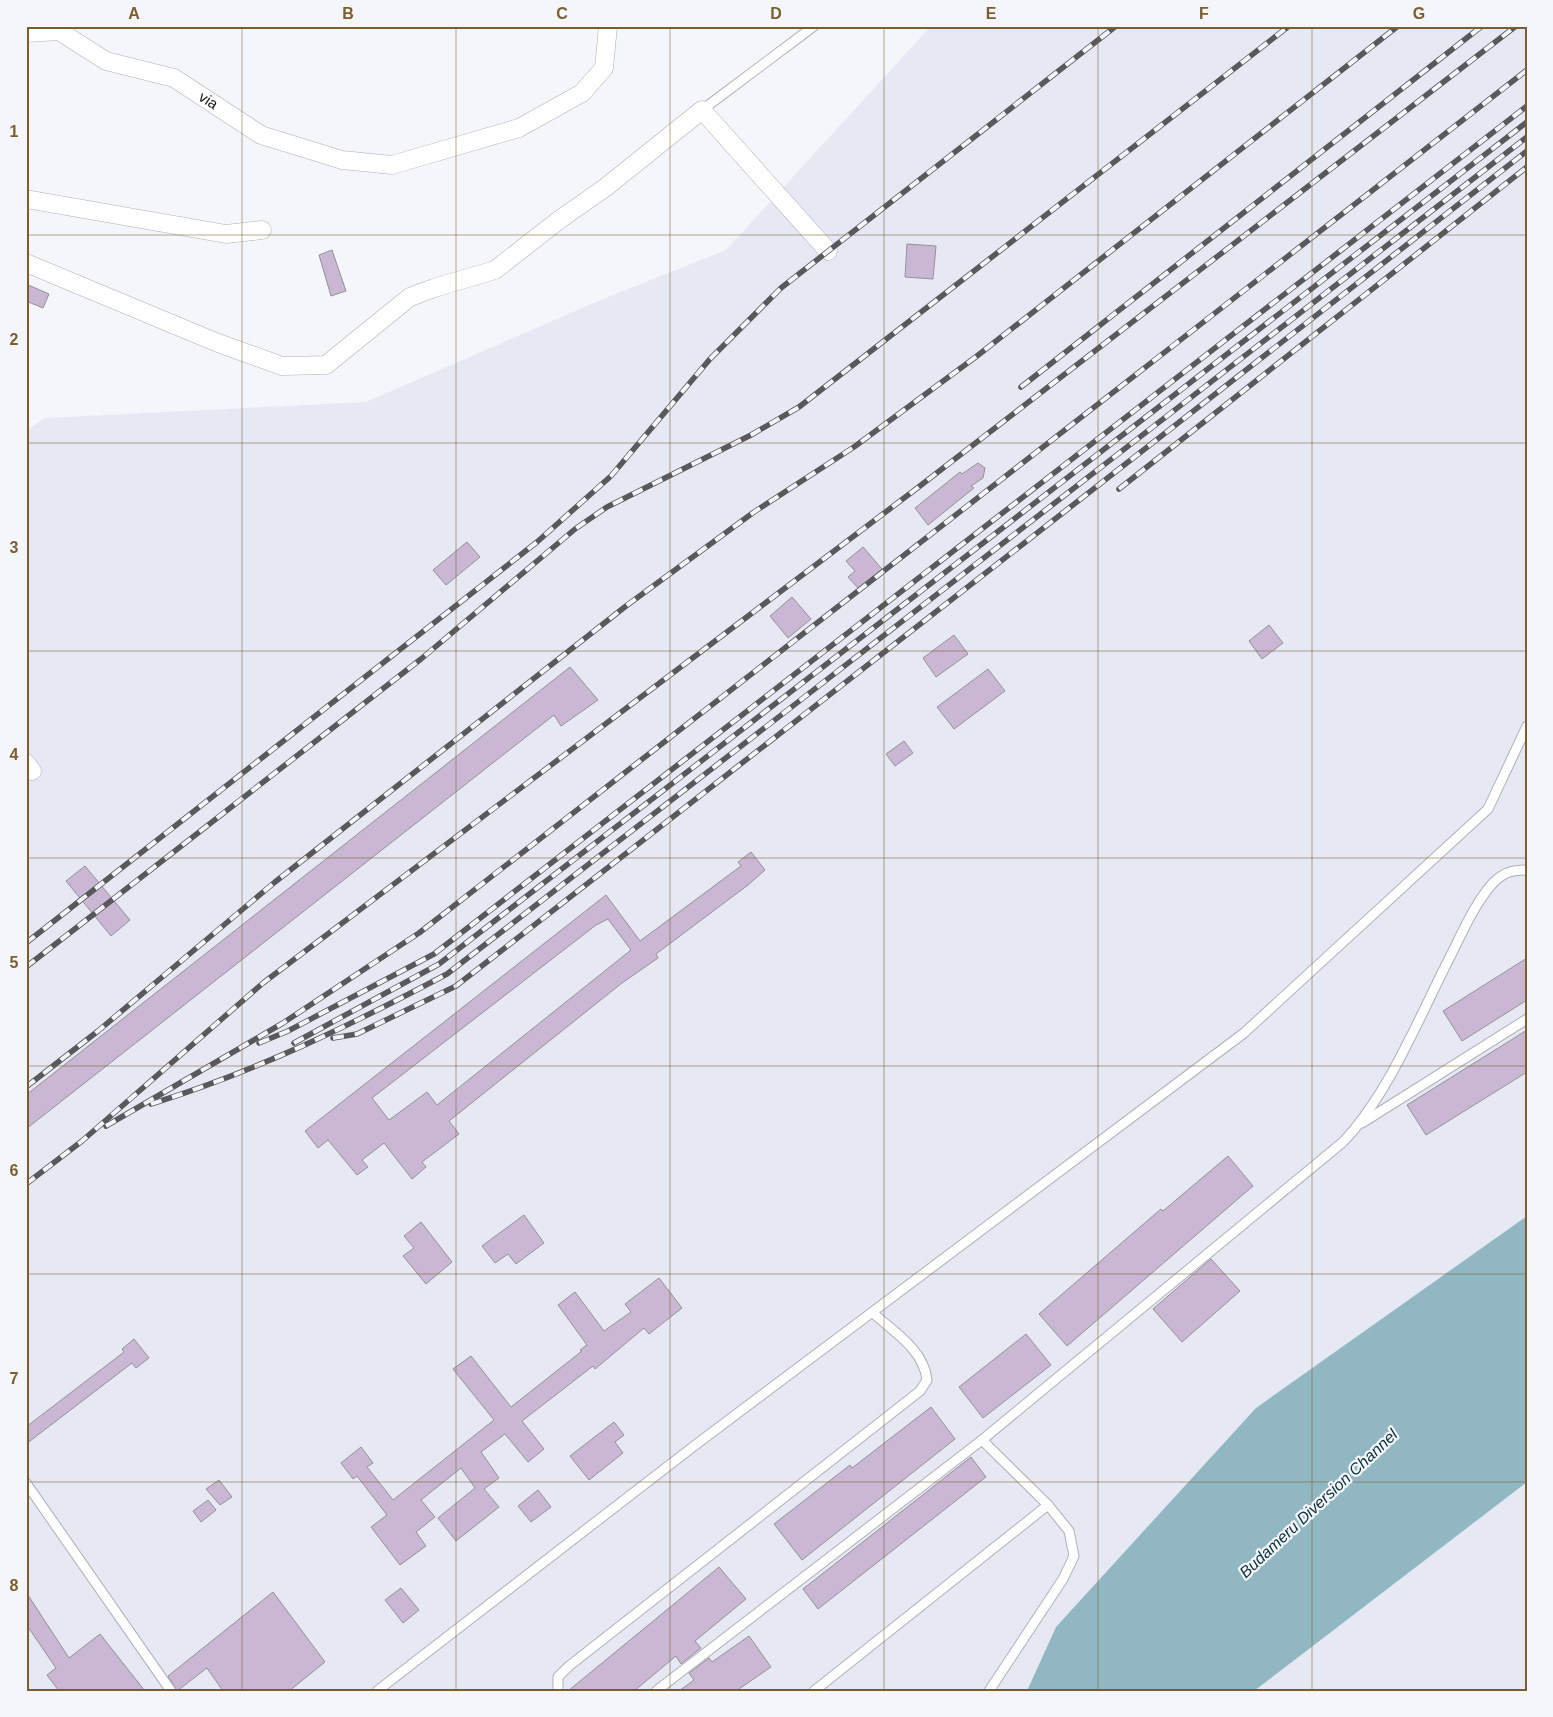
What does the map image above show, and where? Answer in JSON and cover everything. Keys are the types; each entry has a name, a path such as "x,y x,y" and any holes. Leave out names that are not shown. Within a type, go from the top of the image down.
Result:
{"street":[{"name":"via","path":"26,33 59,31 106,61 174,78 261,135 342,160 392,165 519,128 582,93 604,68 608,26"},
{"path":"26,263 218,343 282,366 326,365 410,298 434,288 495,270 559,220 606,187 702,110 828,251"},
{"path":"26,200 226,234 262,230"}],"lane":[{"path":"702,110 814,26"},
{"path":"377,1691 686,1452 874,1313 1244,1033 1488,809 1527,726"},
{"path":"656,1691 982,1440 1343,1142 1359,1125 1393,1068 1472,915 1498,879 1509,870 1527,870"},
{"path":"1359,1125 1527,1019"},
{"path":"558,1691 558,1677 569,1666 920,1391 927,1380 925,1366 916,1352 874,1313"},
{"path":"982,1440 1048,1505 1069,1532 1074,1556 1063,1579 989,1691"},
{"path":"26,1483 171,1691"},
{"path":"814,1691 1048,1505"}],"shaded area":[{"path":"931,26 1527,26 1527,1691 26,1691 26,431 45,418 366,402 603,299 726,250"}],"water":[{"name":"Budameru Diversion Channel","path":"1527,1216 1527,1482 1254,1691 1027,1691 1056,1627 1256,1408"}],"building":[{"path":"907,244 936,246 933,279 905,277"},
{"path":"332,250 346,291 331,296 319,255"},
{"path":"26,284 49,294 43,308 26,301"},
{"path":"978,463 985,468 983,478 971,486 974,488 928,525 915,508 960,472 962,474"},
{"path":"467,542 480,557 446,585 433,570"},
{"path":"863,547 882,569 858,588 848,577 855,571 846,561"},
{"path":"792,597 811,619 788,638 770,616"},
{"path":"1269,625 1283,643 1262,659 1249,641"},
{"path":"954,635 968,654 936,677 923,658"},
{"path":"570,667 598,700 561,726 554,715 26,1129 26,1095"},
{"path":"988,669 1005,691 954,729 937,707"},
{"path":"904,741 913,753 895,766 886,754"},
{"path":"751,852 765,870 748,885 656,954 658,958 622,983 449,1121 459,1134 422,1162 426,1167 412,1179 384,1143 362,1160 368,1167 357,1175 328,1140 318,1148 305,1131 606,895 640,941 741,866 738,862","holes":["608,919 631,950 437,1105 427,1092 389,1120 372,1098 596,925"]},
{"path":"85,866 130,920 111,936 66,881"},
{"path":"1527,958 1527,1000 1462,1041 1443,1011"},
{"path":"1527,1030 1527,1072 1426,1135 1407,1105"},
{"path":"1228,1156 1253,1186 1067,1346 1039,1314 1161,1209 1163,1211"},
{"path":"524,1215 544,1243 516,1264 508,1254 495,1263 482,1246"},
{"path":"421,1222 452,1262 426,1284 403,1256 414,1248 404,1236"},
{"path":"1211,1259 1240,1291 1182,1342 1153,1309"},
{"path":"659,1278 682,1308 649,1334 644,1328 595,1369 593,1366 522,1421 544,1449 528,1462 505,1434 481,1452 499,1478 484,1489 499,1507 456,1541 438,1518 475,1488 461,1468 421,1500 435,1517 416,1532 426,1546 400,1565 371,1527 387,1515 357,1476 353,1479 341,1463 361,1447 373,1463 367,1467 393,1500 494,1420 453,1369 471,1356 511,1407 587,1345 558,1305 575,1292 604,1331 631,1312 625,1304"},
{"path":"1026,1334 1051,1365 983,1418 959,1387"},
{"path":"134,1339 149,1358 136,1368 132,1363 26,1444 26,1427 124,1352 122,1349"},
{"path":"931,1407 955,1439 802,1560 774,1524 850,1465 852,1468"},
{"path":"614,1422 624,1435 615,1442 623,1453 589,1480 570,1456"},
{"path":"971,1457 986,1477 818,1609 803,1589"},
{"path":"219,1480 232,1497 220,1505 206,1489"},
{"path":"538,1490 551,1507 531,1522 518,1506"},
{"path":"208,1500 216,1510 201,1522 193,1511"},
{"path":"719,1567 746,1599 695,1641 701,1648 681,1664 676,1656 634,1691 568,1691"},
{"path":"401,1588 419,1610 403,1623 385,1600"},
{"path":"26,1592 69,1658 100,1634 145,1691 59,1691 47,1675 56,1668 26,1624"},
{"path":"273,1592 325,1662 289,1691 223,1691 207,1668 177,1691 168,1676"},
{"path":"749,1636 771,1667 736,1691 679,1691 694,1680 689,1673 709,1658 712,1662"}],"railway":[{"path":"26,943 537,542 611,476 710,359 781,288 1116,26"},
{"path":"26,967 421,659 575,529 607,507 751,435 799,407 1289,26"},
{"path":"26,1087 98,1031 275,882 626,606 754,512 854,447 977,356 1398,26"},
{"path":"1021,387 1482,26"},
{"path":"26,1184 82,1141 263,983 916,489 1516,26"},
{"path":"106,1126 283,1023 419,933 1527,70"},
{"path":"259,1043 288,1031 434,954 1527,106"},
{"path":"294,1043 439,964 1527,122"},
{"path":"151,1104 228,1077 302,1046 374,1012 447,974 1527,137"},
{"path":"333,1038 357,1034 456,986 1527,151"},
{"path":"1119,489 1527,167"}]}
